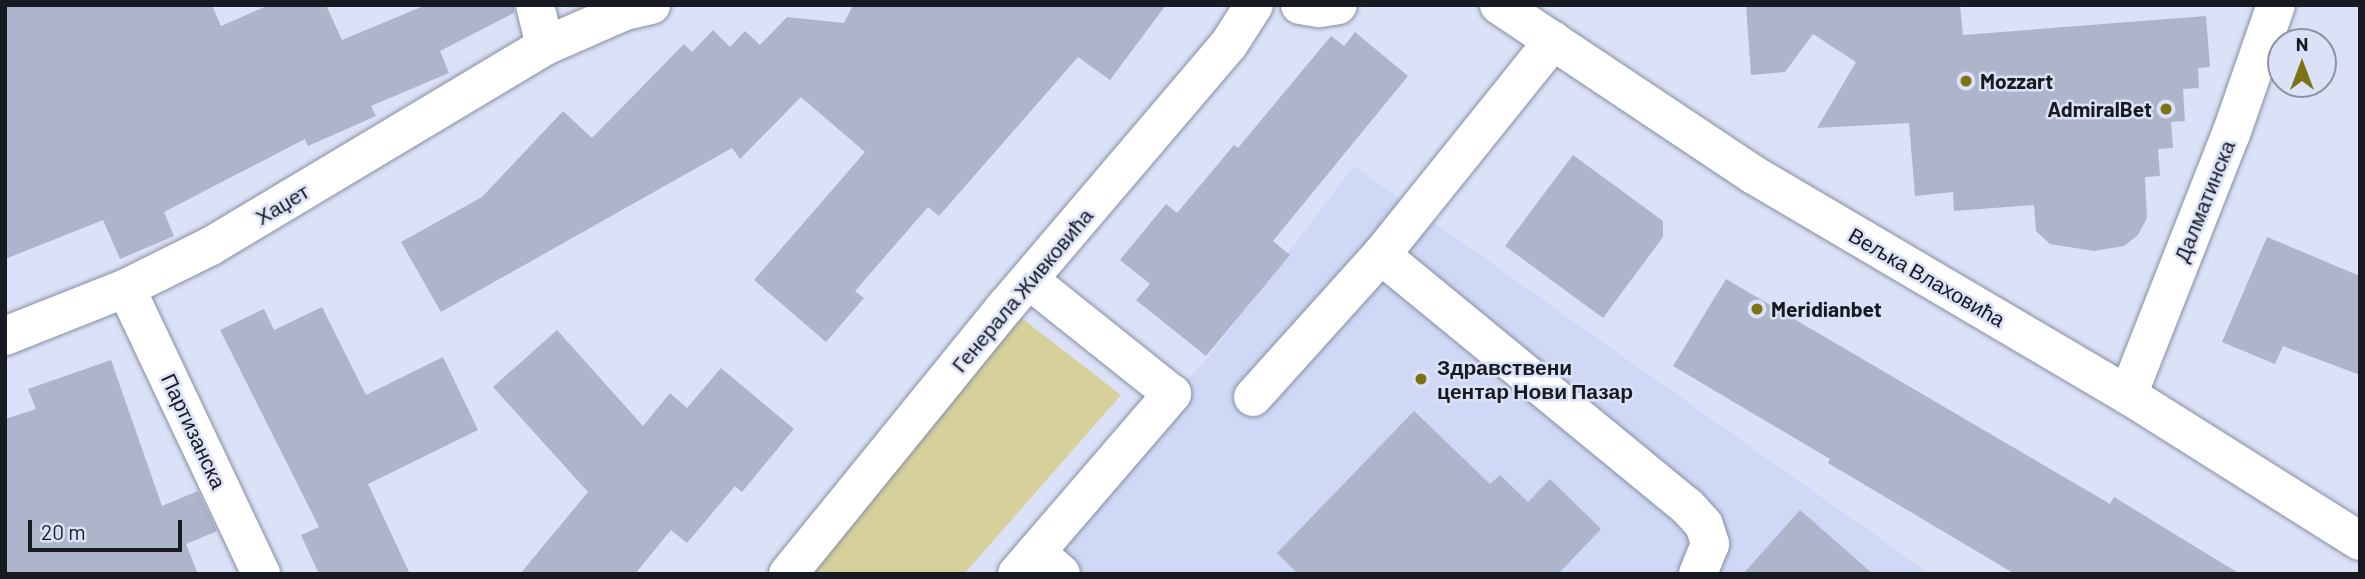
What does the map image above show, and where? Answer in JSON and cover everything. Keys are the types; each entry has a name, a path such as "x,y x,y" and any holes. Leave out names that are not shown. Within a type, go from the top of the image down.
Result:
{"street":[{"path":"535,5 545,46"},
{"name":"Генерала Живковића","path":"788,574 1229,44 1254,5"},
{"path":"1300,5 1320,8 1338,5"},
{"name":"Вељка Влаховића","path":"1499,5 1754,175 2128,395 2360,541"},
{"name":"Далматинска","path":"2128,395 2231,134 2276,5"},
{"name":"Хаџет","path":"5,335 126,288 211,246 545,46 634,7"},
{"path":"1253,397 1381,255 1553,41"},
{"path":"1381,255 1687,506 1703,525 1710,544 1698,574"},
{"path":"1030,280 1172,394 1038,566"},
{"name":"Партизанска","path":"126,288 261,574"}],"shaded area":[{"name":"Здравствени центар Нови Пазар","path":"1354,166 1930,574 1017,574 1172,394 1204,363"},
{"path":"1006,306 1121,395 964,574 788,574"}],"building":[{"path":"5,5 212,5 221,26 269,5 326,5 342,40 426,5 514,5 514,13 440,51 449,73 371,106 376,116 308,146 305,139 164,212 174,236 120,259 103,220 5,259"},
{"path":"853,5 1166,5 1110,80 1078,57 939,216 928,207 855,291 864,298 826,342 754,280 865,152 801,97 740,159 732,148 441,312 401,242 482,197 563,111 592,138 684,44 692,52 713,30 730,47 745,31 760,45 787,17 844,23"},
{"path":"1746,5 1960,5 1963,35 2206,16 2210,67 2198,68 2199,88 2183,89 2185,121 2171,122 2173,148 2158,149 2160,176 2145,177 2147,218 2138,235 2124,246 2094,251 2050,244 2036,231 2034,205 1954,211 1953,192 1915,196 1909,123 1817,128 1856,62 1813,34 1785,72 1751,75"},
{"path":"1355,32 1408,76 1273,241 1290,255 1206,356 1136,300 1150,284 1120,260 1166,204 1177,213 1234,145 1238,148 1331,36 1344,46"},
{"path":"1573,155 1663,221 1663,237 1603,318 1505,246"},
{"path":"2267,237 2360,276 2360,375 2283,346 2275,364 2222,342"},
{"path":"1726,279 2110,504 2114,497 2240,574 2015,574 1828,463 1830,459 1673,366"},
{"path":"322,307 366,395 443,357 478,430 368,484 410,574 319,574 301,535 319,527 220,330 264,309 274,330"},
{"path":"557,330 643,426 670,393 687,408 721,368 794,429 742,492 735,486 687,543 671,530 635,574 520,574 588,492 493,387"},
{"path":"111,360 162,506 198,491 217,531 186,544 198,574 5,574 5,419 36,409 28,389"},
{"path":"1414,411 1490,484 1500,475 1528,502 1550,479 1601,529 1558,574 1298,574 1277,553"},
{"path":"1800,510 1873,574 1743,574"}],"place":[{"name":"Mozzart","path":"1966,81"},
{"name":"AdmiralBet","path":"2166,109"},
{"name":"Meridianbet","path":"1757,309"},
{"name":"Здравствени центар Нови Пазар","path":"1421,379"}]}
